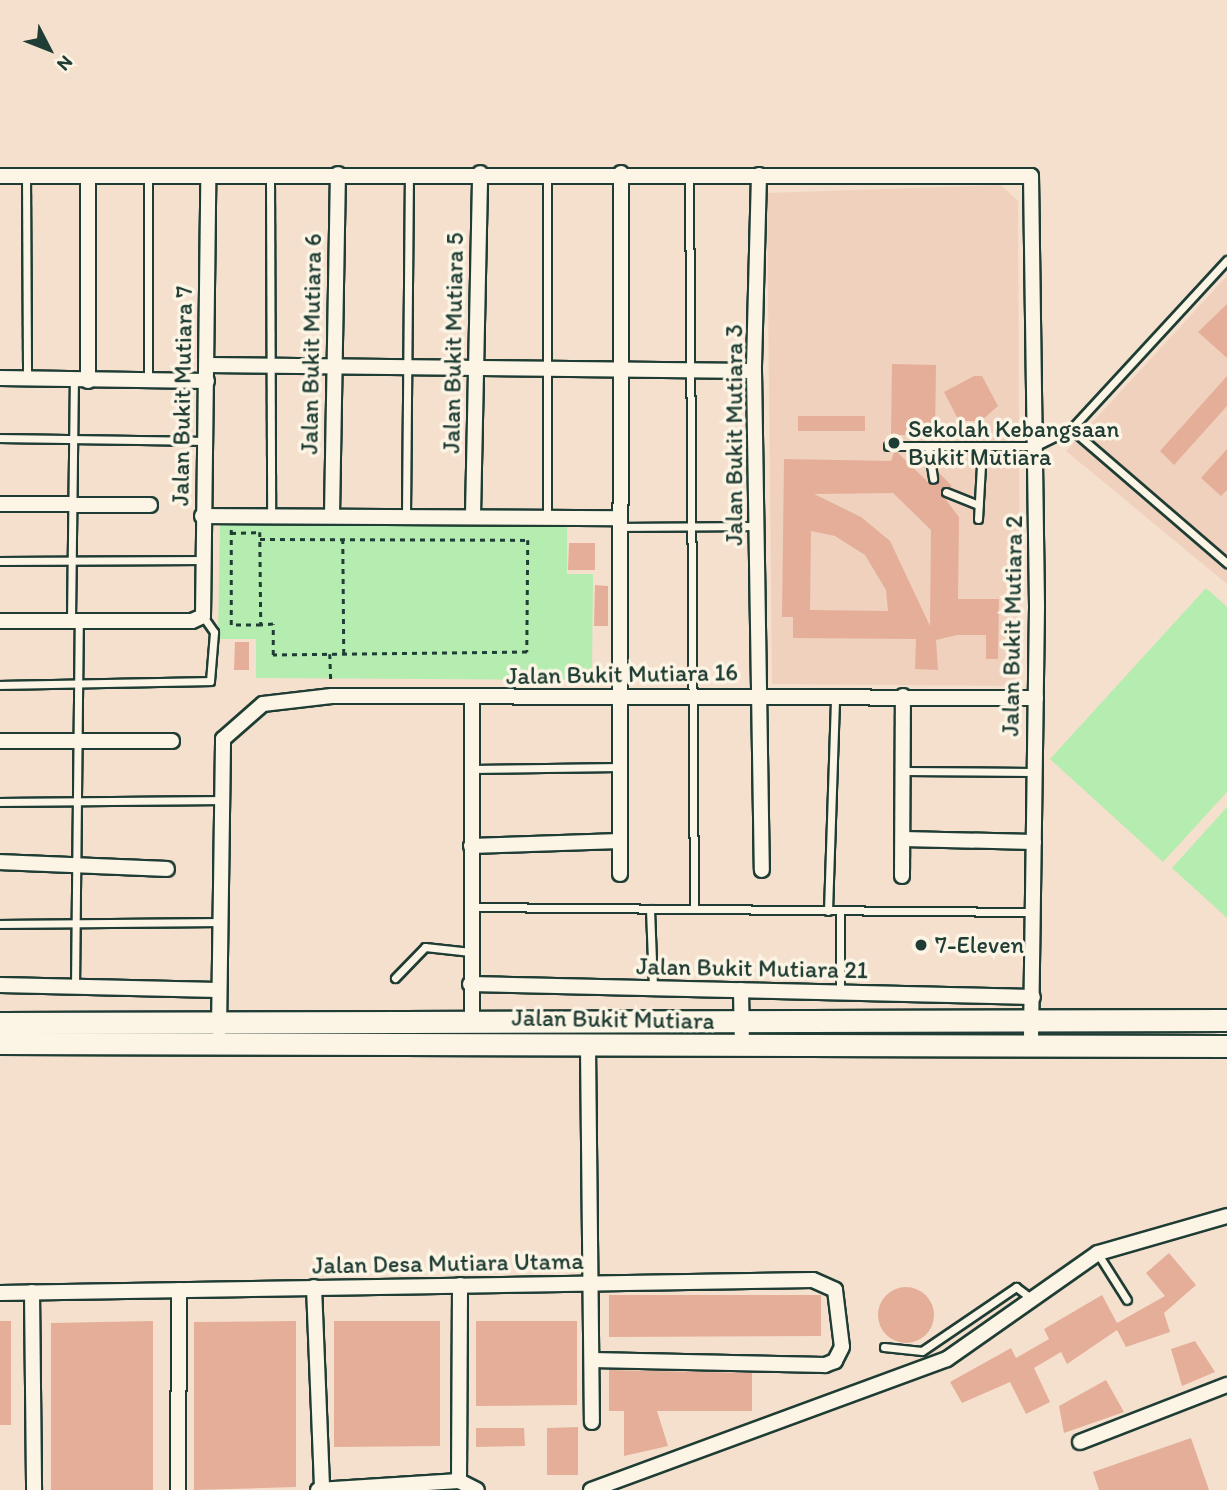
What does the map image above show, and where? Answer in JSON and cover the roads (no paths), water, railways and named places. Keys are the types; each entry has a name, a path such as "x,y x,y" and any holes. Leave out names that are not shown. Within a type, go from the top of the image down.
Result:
{"street":[{"path":"0,176 409,173 759,175"},
{"name":"Jalan Bukit Mutiara 5","path":"474,515 473,369 480,173"},
{"path":"620,874 617,372 621,173"},
{"name":"Jalan Bukit Mutiara 2","path":"759,175 1024,173 1034,180 1037,698 1032,772 1035,912 1031,1045"},
{"name":"Jalan Bukit Mutiara 6","path":"332,515 332,367 338,174"},
{"name":"Jalan Bukit Mutiara 3","path":"759,175 754,371 762,870"},
{"path":"81,381 88,176"},
{"name":"Jalan Bukit Mutiara 7","path":"203,616 202,516 207,381 208,176"},
{"path":"207,365 617,372 754,371"},
{"path":"0,378 207,381"},
{"path":"0,504 150,505"},
{"path":"202,516 547,516 617,523"},
{"path":"0,621 192,621 203,616"},
{"name":"Jalan Bukit Mutiara 16","path":"222,800 223,739 263,704 332,696 472,699 759,694 1037,698"},
{"path":"902,876 903,696"},
{"path":"472,699 469,906 472,1024"},
{"path":"0,741 172,741"},
{"path":"219,1032 222,800"},
{"path":"903,839 1034,842"},
{"path":"471,846 620,841"},
{"path":"0,862 76,863 167,869"},
{"name":"Jalan Bukit Mutiara 21","path":"470,984 1033,997"},
{"path":"0,985 218,990"},
{"path":"741,990 742,1046"},
{"name":"Jalan Bukit Mutiara","path":"0,1043 219,1032 472,1024 1227,1020"},
{"path":"592,1422 588,1047 608,1022"},
{"name":"Jalan Bukit Mutiara","path":"0,1023 588,1047 1227,1046"},
{"path":"559,1023 588,1047"},
{"path":"591,1490 947,1359 1098,1253 1227,1216"},
{"name":"Jalan Desa Mutiara Utama","path":"0,1293 824,1281 835,1290 842,1347 835,1362 592,1360"},
{"path":"459,1481 460,1285"},
{"path":"314,1287 320,1488 459,1481 478,1490"},
{"path":"178,1490 179,1290"},
{"path":"32,1292 34,1490"},
{"path":"1080,1442 1227,1385"}],"lane":[{"path":"406,515 409,173"},
{"path":"547,173 547,516"},
{"path":"689,173 690,695 694,909"},
{"path":"270,174 267,366 271,515"},
{"path":"26,176 27,379"},
{"path":"148,176 148,380"},
{"path":"901,446 1036,446 1072,429 1227,260"},
{"path":"75,987 79,681 72,560 72,504 73,439 81,381"},
{"path":"1072,429 1227,563"},
{"path":"0,438 205,441"},
{"path":"928,446 933,479"},
{"path":"978,519 982,447"},
{"path":"946,492 979,505"},
{"path":"617,523 690,527 757,526"},
{"path":"0,561 202,560"},
{"path":"0,685 79,681 210,681 214,632 203,616"},
{"path":"828,911 835,695"},
{"path":"471,769 621,767"},
{"path":"903,771 1032,772"},
{"path":"0,802 222,800"},
{"path":"469,906 1035,912"},
{"path":"650,909 653,988"},
{"path":"840,911 840,993"},
{"path":"0,924 219,922"},
{"path":"395,978 425,947 471,952"},
{"path":"1098,1253 1127,1300"},
{"path":"884,1347 922,1351 1016,1287 1034,1300"}],"place":[{"name":"Sekolah Kebangsaan Bukit Mutiara","path":"894,443"},
{"name":"7-Eleven","path":"921,945"}]}
